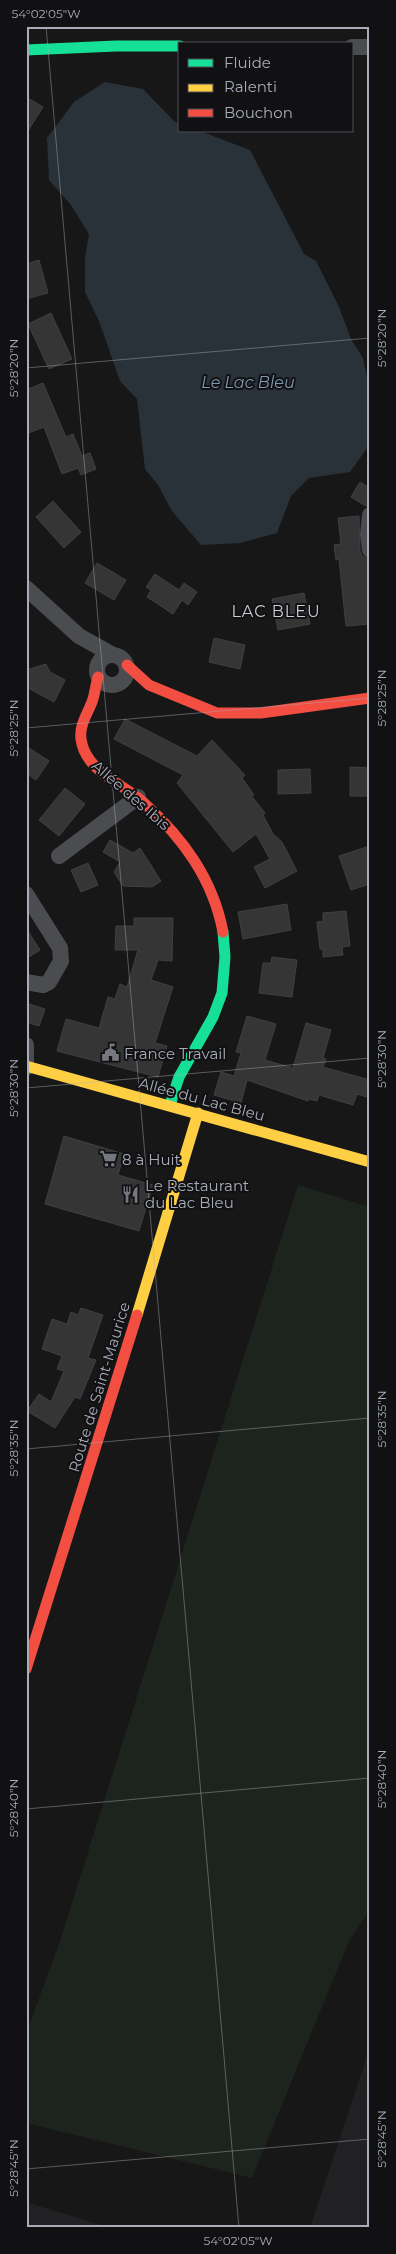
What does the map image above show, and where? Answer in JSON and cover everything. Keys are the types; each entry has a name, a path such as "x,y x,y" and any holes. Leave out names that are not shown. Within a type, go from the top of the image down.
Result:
{"street":[{"path":"26,50 116,46 178,46"},
{"path":"354,46 370,47"},
{"path":"370,515 368,534 370,550"},
{"path":"26,588 79,636 121,658 149,685 195,705 217,712 232,714 370,698"},
{"path":"79,636 105,683 149,685"},
{"path":"98,671 105,656 113,655"},
{"path":"116,685 125,678 127,665"},
{"name":"Allée des Ibis","path":"98,671 92,702 84,716 80,731 84,750 95,767 138,797 183,841 199,863 212,888 225,944 224,984 220,996 207,1026 181,1073 170,1105"},
{"name":"Allée des Ibis","path":"92,702 116,685"},
{"path":"59,856 138,797"},
{"path":"26,894 60,948 61,961 49,982 43,985 26,982"},
{"path":"26,1045 26,1067"},
{"name":"Allée du Lac Bleu","path":"26,1067 170,1105 370,1162"},
{"name":"Route de Saint-Maurice","path":"26,1669 119,1375 198,1113"}],"shaded area":[{"path":"298,1185 370,1207 370,1910 349,1941 252,2178 26,2123 26,2034 60,1941"},
{"path":"370,2047 370,2228 310,2228"},
{"path":"26,2202 111,2228 26,2228"}],"water":[{"name":"Le Lac Bleu","path":"105,82 143,89 178,123 178,132 203,132 250,150 304,254 316,261 339,307 351,339 363,358 370,392 370,444 350,472 309,478 291,496 277,533 240,543 201,545 172,511 158,485 145,469 137,399 120,381 99,321 85,292 85,258 89,234 71,205 49,180 47,138 74,102"}],"building":[{"path":"26,97 43,107 26,134"},
{"path":"39,260 48,293 26,299 26,264"},
{"path":"51,313 72,359 49,369 28,324"},
{"path":"43,383 66,437 73,434 82,456 90,453 96,469 81,475 78,468 62,474 44,427 26,434 26,390"},
{"path":"360,482 370,488 370,505 366,506 351,497"},
{"path":"53,501 81,532 64,548 36,517"},
{"path":"359,516 360,551 362,556 370,560 370,624 346,626 339,559 336,560 334,545 341,544 338,518"},
{"path":"97,563 126,580 114,600 85,583"},
{"path":"155,574 179,590 184,583 197,592 188,605 182,600 173,614 147,597 151,590 146,587"},
{"path":"304,593 310,624 278,630 272,599"},
{"path":"214,638 245,645 240,669 209,662"},
{"path":"46,664 50,672 65,680 54,702 26,687 26,670"},
{"path":"125,719 197,756 212,740 245,775 242,778 254,795 251,795 265,813 263,815 273,834 282,842 297,871 265,888 254,867 270,859 256,834 233,852 177,783 183,775 114,739"},
{"path":"26,746 49,761 36,780 26,773"},
{"path":"350,767 370,768 370,796 350,796"},
{"path":"310,769 311,793 278,794 278,770"},
{"path":"65,788 85,804 59,836 39,820"},
{"path":"110,840 133,853 140,848 161,881 152,887 123,886 114,872 120,862 103,852"},
{"path":"370,846 370,884 351,890 339,856"},
{"path":"88,863 98,885 81,892 71,870"},
{"path":"287,904 291,930 243,939 238,912"},
{"path":"346,911 350,946 342,947 343,955 323,957 323,949 320,949 317,922 323,921 323,913"},
{"path":"134,918 173,918 172,961 158,960 151,980 173,987 155,1043 167,1046 158,1077 57,1051 66,1019 99,1028 108,997 115,999 120,984 127,987 138,950 115,950 116,926 134,926"},
{"path":"26,928 40,950 26,959"},
{"path":"272,957 297,960 292,997 259,993 263,963 271,963"},
{"path":"26,1003 45,1009 39,1026 26,1022"},
{"path":"247,1016 276,1024 265,1060 293,1068 306,1023 331,1030 323,1058 326,1059 323,1067 370,1080 370,1098 357,1094 353,1105 319,1095 317,1101 309,1099 308,1101 247,1080 241,1103 214,1095 221,1072 234,1076 241,1053 236,1052"},
{"path":"64,1136 124,1154 118,1175 153,1185 139,1231 45,1204"},
{"path":"81,1308 103,1315 88,1358 96,1360 80,1399 75,1397 55,1428 27,1411 39,1394 51,1402 64,1371 57,1369 62,1356 42,1349 52,1319 67,1324 71,1312 78,1315"}],"traffic: fast":[{"path":"26,50 116,46 178,46"},
{"path":"170,1105 179,1077 213,1017 222,993 225,957 223,932"}],"traffic: slow":[{"path":"26,1066 370,1162"},
{"path":"137,1315 198,1113"}],"traffic: jam":[{"path":"127,665 149,685 217,713 261,713 370,698"},
{"path":"98,677 93,699 81,728 84,750 89,760 97,768 143,802 183,845 204,877 212,894 223,932"},
{"path":"26,1669 137,1315"}],"place":[{"name":"France Travail","path":"110,1053"},
{"name":"8 à Huit","path":"108,1159"},
{"name":"Le Restaurant du Lac Bleu","path":"131,1194"}],"district":[{"name":"LAC BLEU","path":"276,611"}]}
